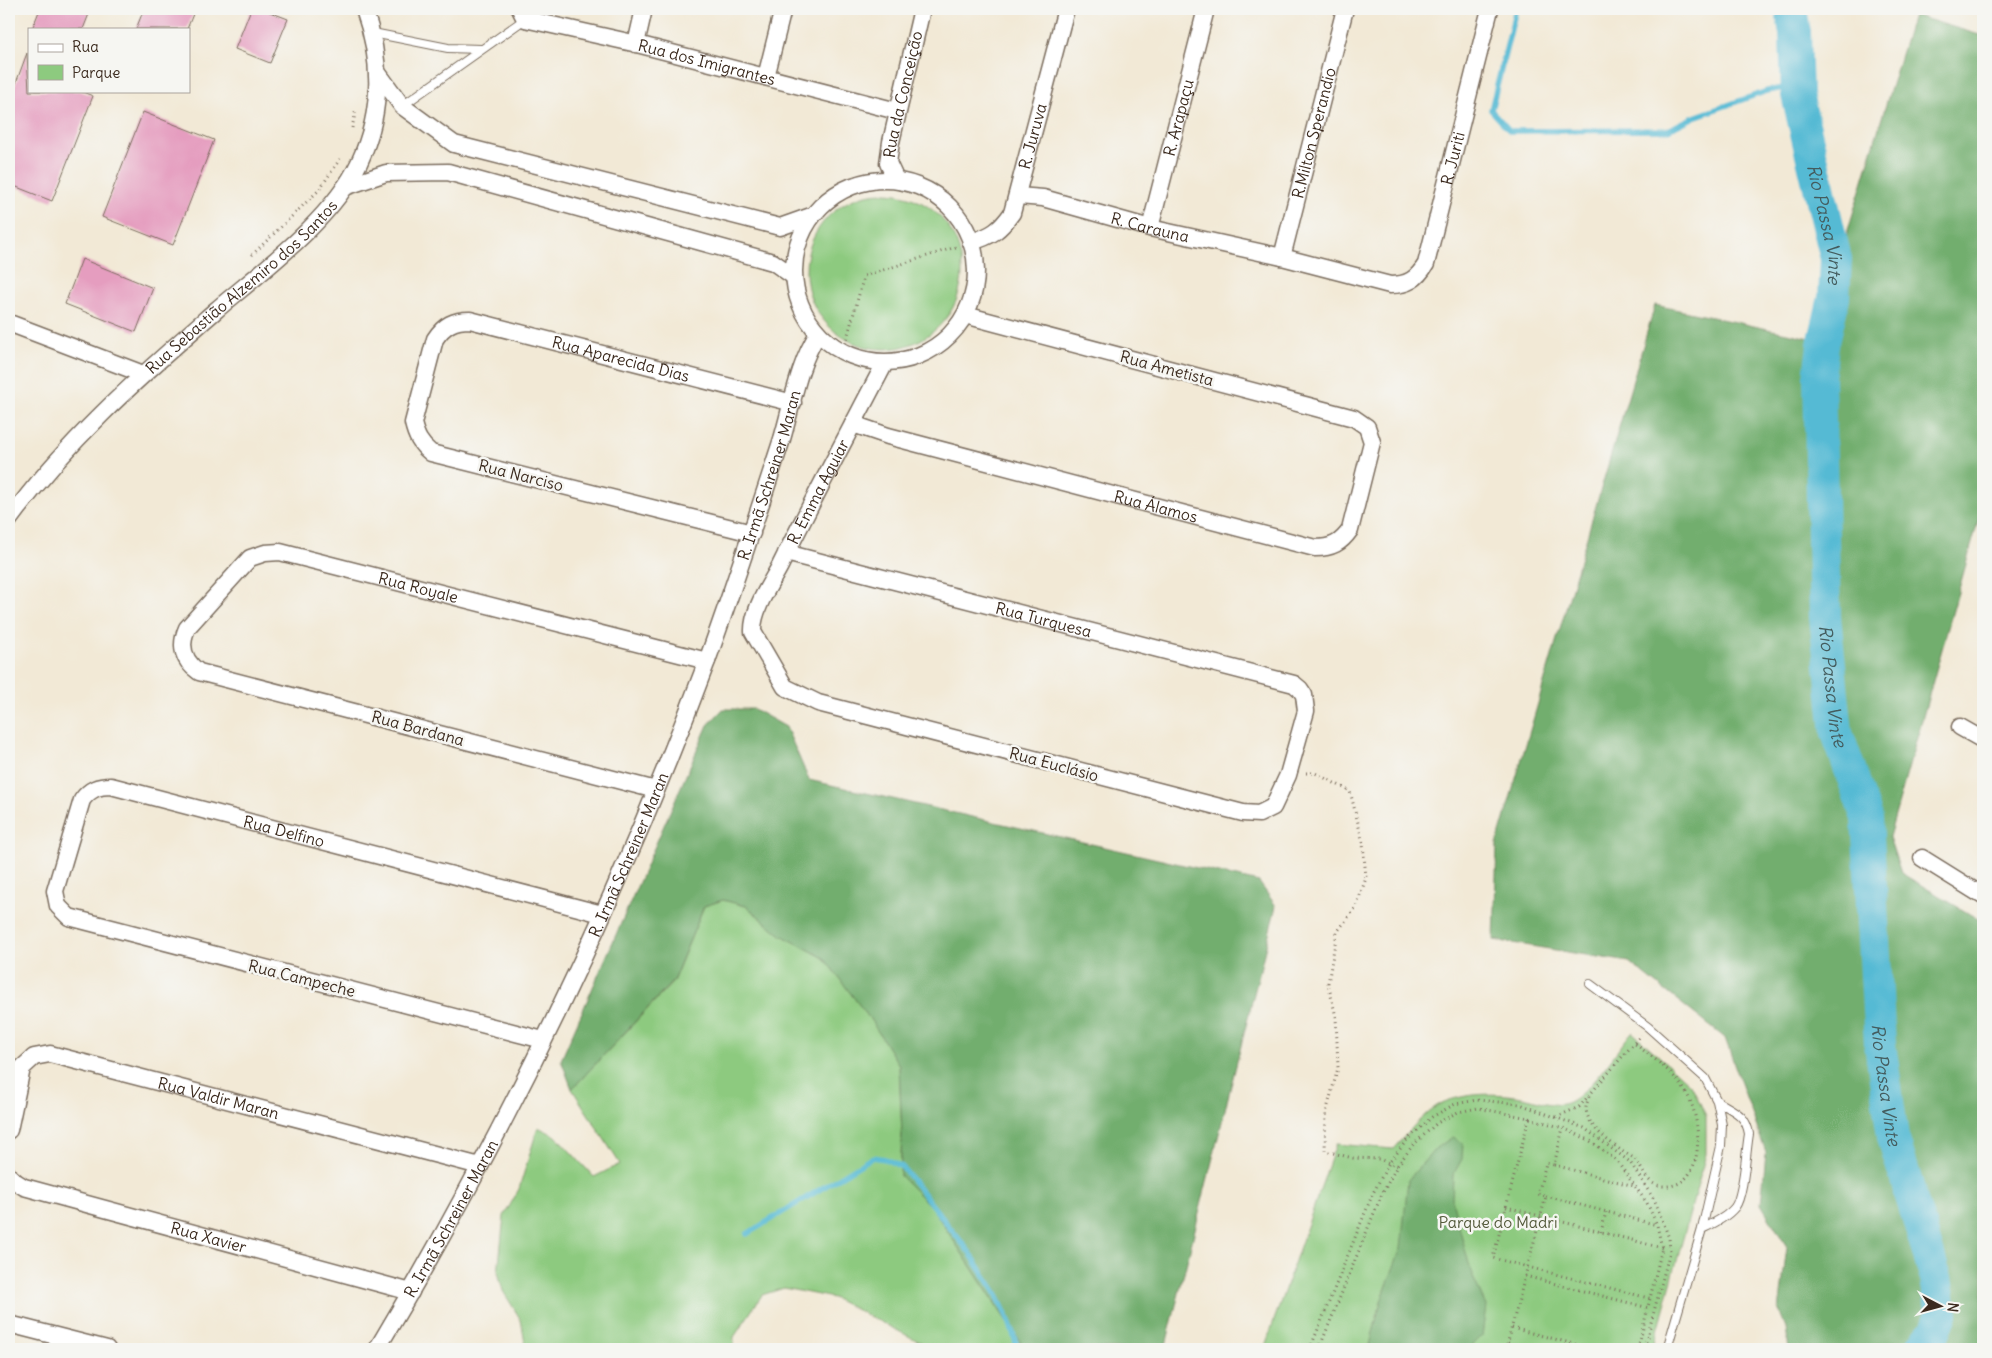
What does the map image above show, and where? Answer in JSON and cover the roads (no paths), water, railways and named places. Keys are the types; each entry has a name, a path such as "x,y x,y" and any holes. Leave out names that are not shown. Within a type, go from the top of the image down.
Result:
{"street":[{"name":"Rua Sebastião Alzemiro dos Santos","path":"9,520 34,486 67,448 112,402 298,238 329,208 345,187 359,163 369,136 376,102 378,73 373,33 364,9"},
{"path":"636,44 644,9"},
{"path":"766,78 783,9"},
{"name":"Rua da Conceição","path":"896,180 888,163 897,111 922,9"},
{"name":"R. Juruva","path":"971,242 988,237 1002,227 1012,213 1066,9"},
{"name":"R. Arapaçu","path":"1150,228 1206,9"},
{"name":"R.Milton Sperandio","path":"1282,258 1345,9"},
{"name":"R. Juriti","path":"1390,285 1401,285 1412,281 1420,274 1426,264 1490,9"},
{"name":"Rua dos Imigrantes","path":"523,14 897,111"},
{"path":"378,73 402,106 454,144 780,226 812,216"},
{"path":"345,187 386,173 448,172 773,262 793,276"},
{"path":"896,180 921,187 943,200 955,212 964,226 975,256 975,287 965,315 946,340 919,356 904,361 885,363 858,359 843,353 818,334 808,321 801,307 793,276 797,245 812,216 835,194 864,182 896,180"},
{"name":"R. Carauna","path":"1018,196 1043,198 1150,228 1390,285"},
{"name":"Rua Ametista","path":"965,315 1354,418 1366,427"},
{"name":"Rua Aparecida Dias","path":"450,323 470,320 793,403"},
{"path":"9,323 143,374"},
{"name":"Rua Narciso","path":"450,323 441,330 435,339 413,423 415,434 422,445 431,453 752,533"},
{"name":"R. Irmã Schreiner Maran","path":"377,1349 411,1292 480,1166 543,1040 602,914 656,790 707,661 752,533 808,349 818,334"},
{"name":"R. Emma Aguiar","path":"754,624 761,603 786,553 885,363"},
{"name":"Rua Álamos","path":"853,424 888,436 1315,548 1326,548 1336,544 1350,530 1372,442 1366,427"},
{"name":"Rua Royale","path":"185,658 182,648 183,637 187,628 243,565 250,558 264,553 280,552 707,661"},
{"name":"Rua Turquesa","path":"786,553 1287,681 1300,689"},
{"name":"Rua Euclásio","path":"754,624 753,632 785,687 818,703 1243,813 1259,814 1273,808 1288,775 1306,711 1304,696 1300,689"},
{"name":"Rua Bardana","path":"185,658 199,672 656,790"},
{"path":"1960,727 1983,740"},
{"name":"Rua Delfino","path":"63,912 58,906 55,891 82,800 87,793 102,786 110,786 602,914"},
{"path":"1922,858 1983,896"},
{"name":"Rua Campeche","path":"63,912 76,920 543,1040"},
{"name":"Rua Valdir Maran","path":"9,1130 22,1068 34,1057 50,1054 480,1166"},
{"name":"Rua Xavier","path":"9,1176 24,1187 411,1292"},
{"path":"9,1324 107,1349"}],"lane":[{"path":"402,106 481,49 523,14"},
{"path":"373,33 448,48 481,49"},
{"path":"1590,984 1648,1027 1705,1078 1717,1101 1722,1125 1720,1146 1702,1229 1667,1349"},
{"path":"1702,1229 1727,1215 1736,1206 1740,1196 1749,1134 1743,1117 1717,1101"}],"waterway":[{"path":"1516,9 1491,110 1510,131 1668,130 1694,117 1767,91 1789,87 1797,95"},
{"name":"Rio Passa Vinte","path":"1791,9 1795,33 1797,95 1836,259 1834,298 1823,345 1819,378 1825,617 1837,733 1867,818 1880,1044 1893,1137 1936,1279 1942,1314 1935,1331 1919,1349"},
{"path":"747,1234 873,1157 885,1159 902,1167 970,1253 995,1291 1009,1321 1018,1349"}],"park label":[{"name":"Parque do Madri","path":"1498,1222"}]}
